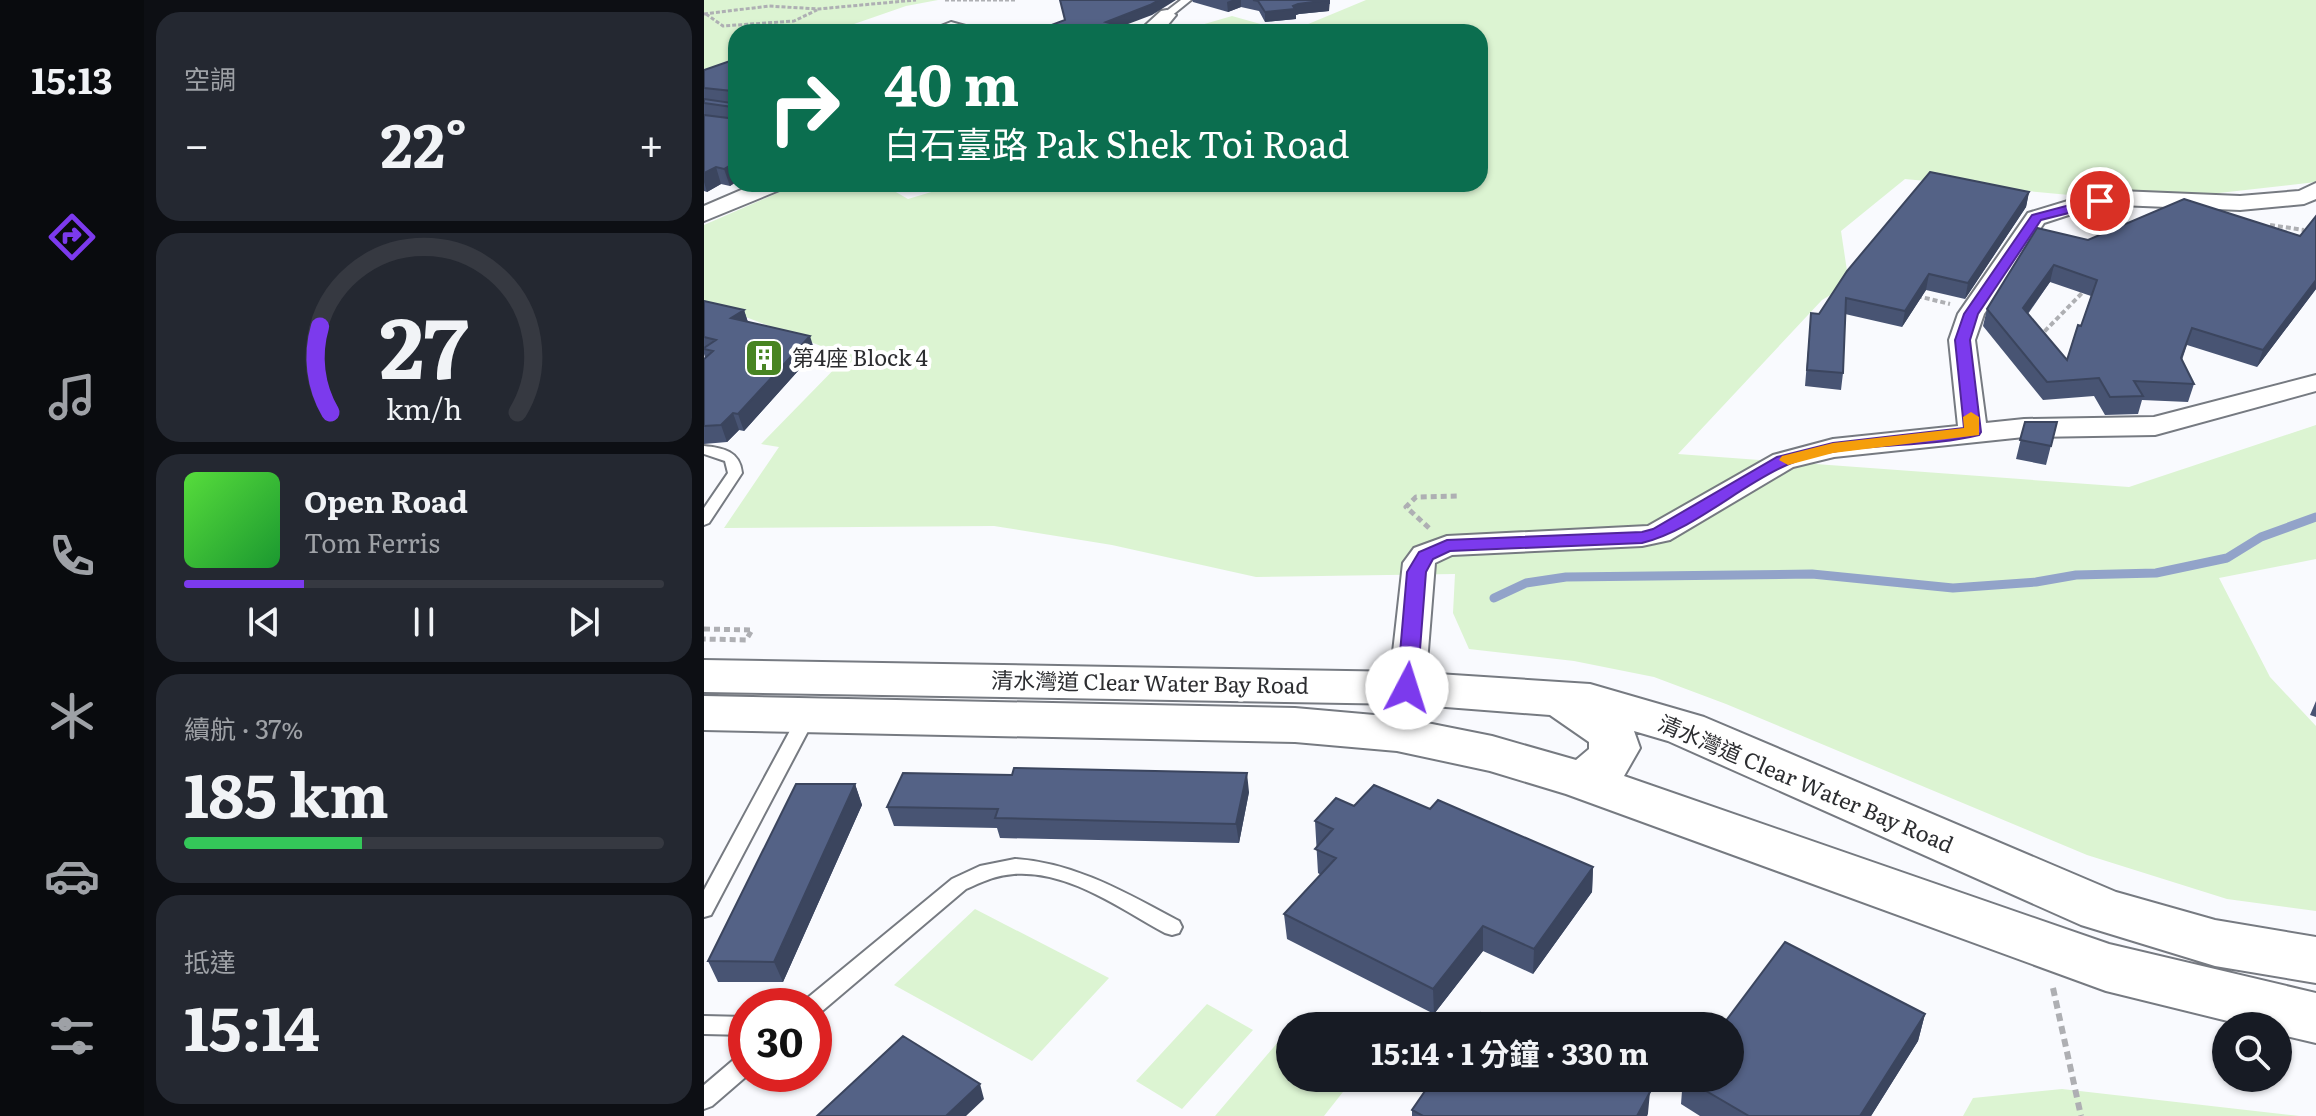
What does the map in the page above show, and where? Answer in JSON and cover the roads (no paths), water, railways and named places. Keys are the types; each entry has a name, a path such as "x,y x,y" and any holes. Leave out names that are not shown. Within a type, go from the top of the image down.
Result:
{"main road":[{"name":"清水灣道 Clear Water Bay Road","path":"704,676 1407,688 1590,701 1686,729 2101,909 2215,943 2316,960"},
{"path":"1553,696 1609,729 1616,745 1613,758 1605,768 1584,781"},
{"name":"清水灣道 Clear Water Bay Road","path":"704,713 1295,725 1397,734 1492,754 1584,781 2106,967 2316,1018"}],"street":[{"path":"1159,24 1167,15"},
{"path":"1973,432 1962,340 1974,309 2036,218 2081,204 2119,198 2240,203 2304,197 2316,190"},
{"path":"708,209 753,192"},
{"path":"2220,200 2254,212 2268,221 2266,225"},
{"path":"1407,688 1419,563 1425,555 1447,546 1642,537 1659,533 1783,461 1833,448 2024,428 2155,426 2316,383"}],"lane":[{"path":"1167,15 1187,0"},
{"path":"704,450 720,452 731,457 736,464 735,473 704,520"},
{"path":"704,909 808,714"},
{"path":"832,990 959,884 981,874 1031,866 1058,869 1172,927"},
{"path":"704,1025 728,1026"},
{"path":"704,1099 728,1078"}],"waterway":[{"path":"1494,598 1526,583 1566,577 1812,574 1953,588 2036,582 2076,575 2156,573 2227,558 2261,537 2316,517"}],"place":[{"name":"第4座 Block 4","path":"764,358"}]}
